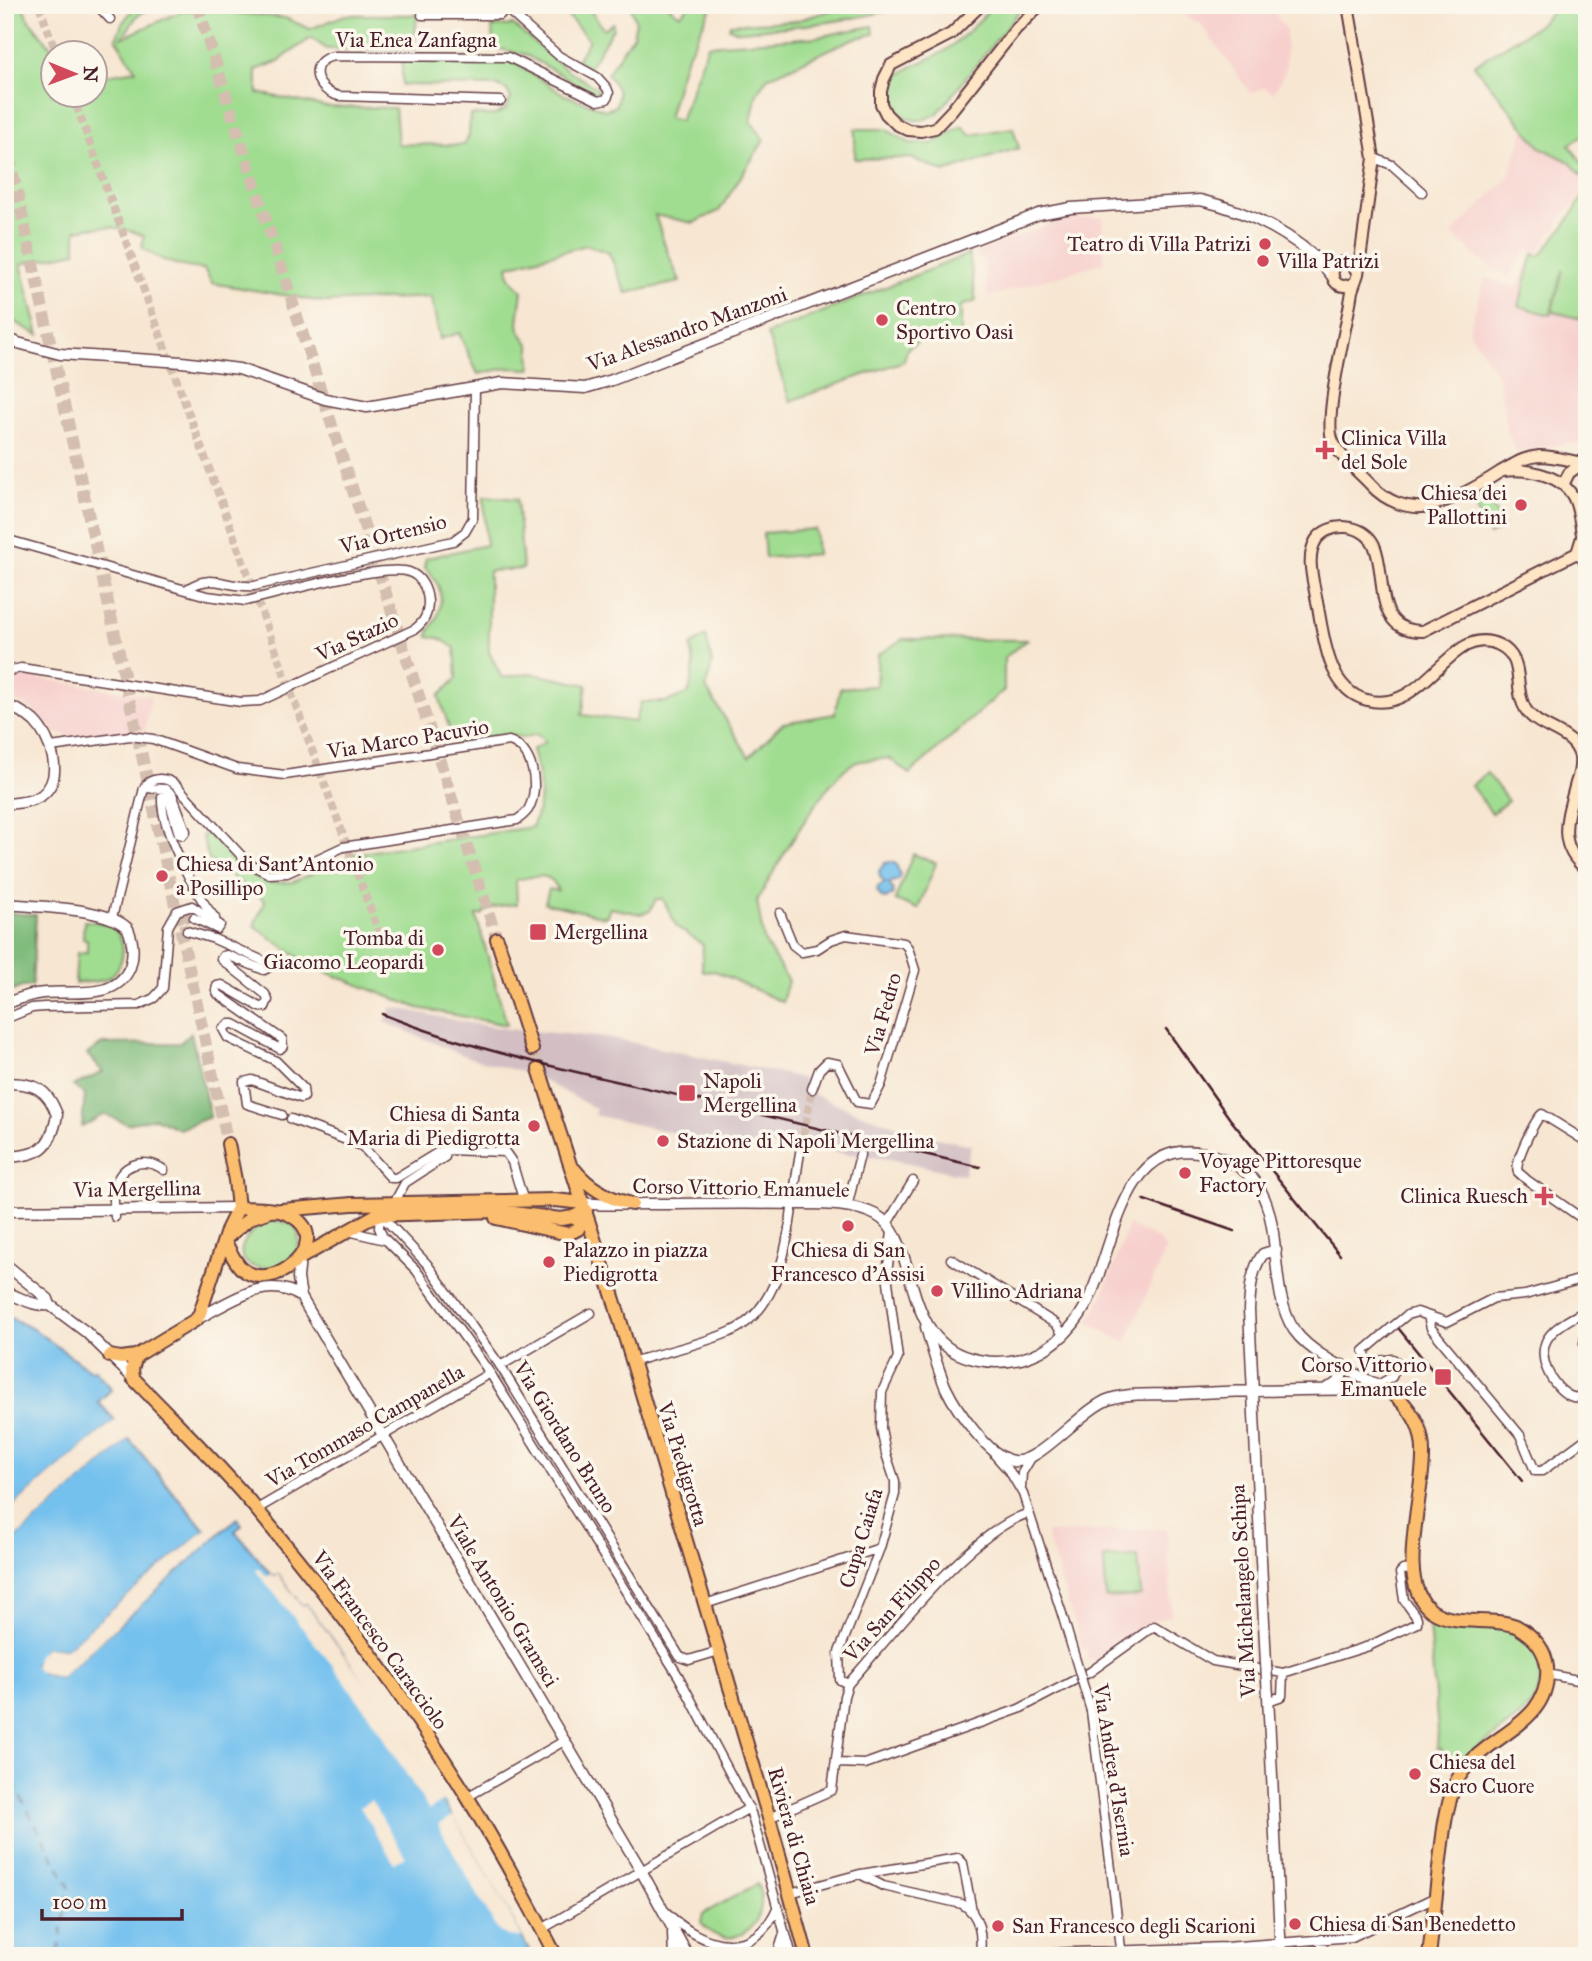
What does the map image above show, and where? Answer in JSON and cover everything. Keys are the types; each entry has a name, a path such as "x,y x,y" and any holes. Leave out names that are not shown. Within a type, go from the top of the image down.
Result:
{"main road":[{"path":"981,5 951,34 891,65 881,91 881,104 896,124 908,130 935,128 1016,29 1040,5"},
{"path":"1348,5 1374,158 1357,272 1349,285 1350,309 1330,428 1333,441 1374,488 1396,503 1420,507 1432,506 1513,463 1539,456 1585,465"},
{"path":"1349,285 1335,283 1332,277 1334,268 1361,250"},
{"path":"1343,262 1355,266 1357,272"},
{"path":"1563,485 1569,473 1585,465"},
{"path":"1502,471 1526,470 1563,485 1574,498 1582,537"},
{"path":"1574,498 1587,498"},
{"path":"1587,521 1577,553 1429,629 1415,631 1403,627 1387,611 1374,544 1360,530 1339,527 1323,533 1317,539 1311,555 1312,575 1329,656 1342,685 1358,698 1383,703 1409,695 1469,643 1482,640 1492,642 1509,652 1518,669 1520,692 1528,712 1537,722 1567,737 1579,754 1579,775 1565,836 1568,847 1587,870"},
{"path":"497,939 532,1049"},
{"name":"Via Piedigrotta","path":"539,1069 632,1362 742,1728"},
{"path":"110,1356 136,1356 197,1319 238,1208 228,1144"},
{"path":"567,1158 582,1178 598,1191 632,1204"},
{"path":"224,1240 255,1215 270,1211 386,1209 546,1200 584,1207"},
{"path":"541,1217 537,1213 537,1207 546,1200"},
{"path":"224,1240 247,1272 264,1276 286,1269 300,1258 386,1209 497,1211 569,1218 584,1207"},
{"path":"462,1212 568,1234 578,1228 584,1207"},
{"name":"Via Mergellina","path":"238,1208 270,1211"},
{"path":"270,1211 288,1214 303,1227 306,1243 300,1258"},
{"path":"236,1259 234,1242 242,1225"},
{"path":"133,1374 136,1356"},
{"name":"Via Francesco Caracciolo","path":"133,1374 257,1509 401,1695 467,1797 556,1956"},
{"path":"1382,1387 1404,1404 1422,1438 1414,1538 1417,1589 1429,1608 1443,1616 1506,1623 1521,1629 1540,1645 1547,1674 1542,1699 1534,1711 1478,1753 1463,1769 1453,1788 1447,1808 1429,1956"},
{"name":"Riviera di Chiaia","path":"742,1728 807,1956"}],"street":[{"path":"97,5 110,19"},
{"path":"422,15 500,15 503,7"},
{"name":"Via Enea Zanfagna","path":"501,101 339,96 330,94 319,85 317,77 321,61 334,56 508,57 598,101 607,99 607,88 597,77 559,56 503,7"},
{"path":"1374,158 1392,165 1422,192"},
{"name":"Via Alessandro Manzoni","path":"5,337 60,354 182,362 239,369 325,399 367,407 502,383 585,388 612,380 1038,215 1071,208 1200,200 1215,203 1290,237 1318,260 1332,277"},
{"path":"1318,260 1343,262"},
{"name":"Via Ortensio","path":"187,589 203,580 232,586 254,586 453,541 459,537 470,526 473,518 475,387"},
{"name":"Via Stazio","path":"5,539 222,599 246,601 375,572 401,570 412,572 423,583 428,605 423,623 415,629 260,701 241,702 22,668 5,672"},
{"path":"1577,553 1587,566"},
{"path":"5,705 13,707 35,722 51,747 54,770 48,789 38,797 5,804"},
{"name":"Via Marco Pacuvio","path":"51,747 130,736 153,739 237,769 285,775 509,741 523,747 532,776 532,796 528,810 517,820 343,847 279,874 263,873 248,863 171,781 158,779 151,781 144,788"},
{"path":"113,918 144,788 161,789 172,794 186,831 183,835 179,834 169,800 162,797 172,839 193,886 220,925"},
{"path":"5,904 84,912 113,918 128,929 132,948 129,967 117,983 99,991 38,993 5,1004"},
{"path":"5,1019 32,1008 146,1003 163,988 170,921 177,911 190,906 220,925"},
{"name":"Via Fedro","path":"780,913 793,945 802,953 846,935 882,939 904,943 915,970 881,1085 871,1104 857,1102 838,1064 827,1062 819,1070 813,1089"},
{"path":"194,919 216,929 220,925"},
{"path":"187,931 214,939 268,963 268,968 264,970 227,955 221,959 265,994 268,1000 265,1007 260,1007 222,985 217,986 216,990 282,1039 283,1046 280,1049 234,1024 223,1029 228,1038 276,1061 303,1088 304,1097 252,1080 244,1082 247,1104 362,1146 392,1179 446,1150 500,1151 508,1154 512,1162 524,1202"},
{"path":"5,1083 27,1083 40,1090 53,1103 57,1115 50,1139 38,1151 25,1157 5,1157"},
{"path":"1587,1142 1542,1114 1537,1117 1525,1142 1517,1167 1518,1173 1587,1222"},
{"path":"632,1362 730,1332 761,1307 772,1289 787,1245 801,1149"},
{"path":"446,1150 444,1157 403,1185 386,1209 379,1228 385,1240 416,1270 491,1373 673,1667 749,1808 791,1956"},
{"path":"942,1377 943,1361 951,1355 989,1362 1009,1362 1036,1354 1064,1336 1086,1305 1097,1281 1127,1193 1147,1167 1161,1158 1182,1153 1200,1153 1230,1162 1244,1171 1268,1206 1284,1303 1295,1331 1314,1350 1382,1387"},
{"path":"847,1207 860,1156"},
{"path":"115,1212 115,1188 119,1177 128,1168 136,1163 147,1162 155,1163 164,1170"},
{"path":"913,1181 890,1228 942,1377 954,1402 1010,1472 1023,1494"},
{"name":"Corso Vittorio Emanuele","path":"584,1207 604,1204 792,1204 847,1207 874,1214 890,1228"},
{"name":"Via Mergellina","path":"5,1211 115,1212 238,1208"},
{"name":"Via Giordano Bruno","path":"386,1209 500,1366 680,1657 689,1660 719,1651"},
{"name":"Cupa Caiafa","path":"848,1684 841,1680 839,1652 880,1548 896,1487 881,1428 882,1392 898,1358 887,1274 890,1228"},
{"path":"345,1231 385,1240"},
{"name":"Via Michelangelo Schipa","path":"1276,1250 1267,1251 1260,1257 1251,1288 1249,1318 1281,1956"},
{"path":"300,1258 298,1278 301,1297"},
{"path":"951,1259 1056,1324 1064,1336"},
{"name":"Via Francesco Caracciolo","path":"5,1264 133,1374"},
{"path":"991,1450 1010,1461 1024,1461 1096,1406 1110,1399 1252,1390 1382,1387 1392,1377 1398,1363 1393,1359 1373,1362 1364,1356 1364,1351 1407,1315 1417,1312 1449,1322 1494,1298 1525,1295 1581,1279 1587,1281"},
{"path":"197,1319 260,1288 279,1288 301,1297"},
{"name":"Via Francesco Caracciolo","path":"5,1292 33,1304 50,1305"},
{"name":"Viale Antonio Gramsci","path":"301,1297 641,1871 688,1956"},
{"path":"1587,1310 1549,1335 1543,1350 1543,1359 1550,1376 1568,1395 1576,1398 1587,1395"},
{"path":"500,1366 592,1313"},
{"path":"1428,1316 1431,1328 1520,1435 1535,1471 1542,1471 1587,1438"},
{"path":"923,1317 933,1333 960,1355"},
{"path":"1587,1327 1584,1343 1587,1353"},
{"path":"1316,1389 1329,1387 1337,1382 1343,1373 1342,1365"},
{"name":"Via Tommaso Campanella","path":"257,1509 491,1373"},
{"path":"1023,1494 1022,1473 1032,1457"},
{"name":"Via Andrea d'Isernia","path":"1023,1494 1091,1711 1122,1953"},
{"name":"Via San Filippo","path":"769,1818 831,1791 848,1684 953,1568 997,1530 1029,1513"},
{"path":"705,1604 880,1548"},
{"path":"836,1763 867,1764 1029,1705 1090,1672 1154,1626 1213,1661 1283,1673 1368,1646 1416,1625 1418,1619 1403,1597 1400,1575 1401,1571 1414,1569"},
{"path":"1268,1699 1282,1696 1283,1673"},
{"path":"1547,1674 1587,1682"},
{"path":"467,1797 564,1741"},
{"path":"542,1929 749,1808"},
{"path":"790,1893 860,1874 955,1858 963,1863 972,1911"},
{"path":"860,1874 883,1885 962,1904 976,1917 984,1955"},
{"path":"953,1956 1174,1952 1356,1935 1429,1900"},
{"path":"663,1909 705,1943 728,1950 739,1949 761,1938 778,1906"},
{"path":"672,1926 674,1956"},
{"path":"778,1956 785,1934"},
{"path":"1322,1939 1322,1956"}],"shaded area":[{"path":"1178,5 1269,5 1286,29 1286,69 1274,93 1264,87 1251,94 1201,24 1181,13"},
{"path":"1525,127 1540,147 1570,162 1587,182 1587,188 1536,255 1565,263 1587,291 1587,445 1567,443 1517,453 1506,429 1499,378 1469,331 1485,277 1516,288 1533,254 1536,254 1528,249 1509,278 1480,260 1452,234 1509,177"},
{"path":"1102,217 1104,262 988,297 983,258 978,259 976,252 1046,225 1068,219"},
{"path":"17,675 151,696 145,732 68,736 56,733 27,706 5,698 5,680"},
{"path":"392,1007 509,1029 610,1038 803,1078 806,1091 862,1114 932,1137 971,1145 964,1175 895,1160 817,1150 752,1144 750,1150 594,1115 596,1109 533,1075 470,1058 385,1022"},
{"path":"1128,1225 1158,1239 1166,1249 1126,1343 1088,1322 1103,1295"},
{"path":"1167,1528 1172,1615 1155,1620 1127,1641 1118,1637 1118,1645 1099,1659 1088,1660 1087,1649 1082,1647 1046,1533"}],"green space":[{"path":"5,5 22,5 29,20 44,38 38,38 38,108 108,108 108,75 136,70 116,39 122,24 136,5 155,5 137,16 122,38 180,12 202,9 285,18 310,29 345,15 417,15 414,50 327,49 311,38 277,62 256,70 258,93 327,107 395,108 398,144 464,145 469,136 470,115 495,115 506,109 511,98 507,90 498,86 402,85 402,57 508,59 565,95 605,110 615,107 618,97 607,74 633,35 636,22 630,5 667,5 680,15 690,5 715,5 711,8 683,65 668,118 680,121 708,45 817,37 873,26 874,34 852,39 767,78 757,93 751,121 764,140 719,211 693,223 655,215 680,282 626,293 609,253 587,245 508,266 510,278 522,291 518,322 519,330 530,345 531,369 507,368 478,374 459,333 440,339 431,297 324,302 212,283 204,269 179,265 156,257 142,248 144,236 119,228 93,227 76,230 76,252 21,264 39,335 5,317"},
{"path":"558,5 596,5 590,10 604,29 613,23 613,28 589,68 576,62 589,40"},
{"path":"850,5 911,5 868,15 781,28 738,31 729,28 730,24 795,21"},
{"path":"993,5 1024,5 938,113 927,119 916,120 904,117 896,111 890,100 890,89 894,81 909,68 953,45"},
{"path":"1559,5 1587,5 1587,133 1569,145 1587,169 1587,182 1570,162 1540,147 1474,65 1537,26"},
{"path":"513,25 566,69 598,89 595,94 524,54 494,48 492,27"},
{"path":"962,126 971,135 1013,128 1019,148 944,172 911,158 855,159 855,129 885,129 910,143 932,144"},
{"path":"1587,190 1587,321 1552,311 1563,270 1550,315 1519,306 1533,254 1540,256 1568,221"},
{"name":"Centro Sportivo Oasi","path":"969,254 976,301 961,306 961,334 918,341 907,349 904,361 790,401 767,334"},
{"path":"1487,494 1503,528 1489,535 1472,501"},
{"path":"484,496 517,499 523,569 489,571 489,652 502,678 530,673 587,685 582,715 635,722 641,702 666,702 689,693 694,665 691,646 706,636 712,663 706,688 749,757 783,723 835,714 840,688 876,686 878,655 903,639 1027,640 1004,658 1004,690 909,774 889,758 856,762 841,773 815,806 757,901 764,941 788,981 782,1002 715,971 704,972 703,945 677,927 663,899 656,899 650,911 641,914 610,908 606,917 545,903 549,889 558,891 551,880 535,876 516,880 517,904 493,908 482,915 476,915 507,1025 418,1008 311,966 254,926 265,901 209,860 202,836 207,832 255,877 269,883 293,882 354,854 532,827 539,807 540,789 532,750 545,742 537,734 523,738 508,735 454,743 439,696 457,678 455,648 439,638 428,636 437,618 441,595 434,578 424,567 426,558 486,545"},
{"path":"815,529 817,554 765,558 763,533"},
{"path":"1487,773 1508,801 1492,813 1471,786"},
{"path":"913,854 936,863 918,909 895,900"},
{"path":"5,913 36,915 32,986 5,994"},
{"path":"84,921 111,927 121,938 123,953 118,967 108,978 96,982 75,983 77,953 87,952 87,939 83,939"},
{"path":"191,1033 210,1117 179,1129 155,1118 127,1124 105,1114 82,1127 85,1095 73,1086 103,1072 87,1054 102,1044 180,1043"},
{"path":"267,1223 289,1223 296,1228 299,1244 293,1255 283,1263 270,1267 257,1267 246,1262 242,1254 245,1241 251,1233"},
{"path":"1138,1557 1141,1596 1106,1598 1104,1558"},
{"path":"1428,1614 1509,1630 1533,1646 1539,1656 1541,1667 1537,1697 1523,1714 1465,1758 1441,1757 1441,1748 1437,1748 1438,1731"},
{"path":"757,1884 761,1899 760,1912 754,1924 745,1932 734,1937 723,1937 711,1932 701,1922 703,1914"}],"water":[{"path":"885,863 896,864 900,875 898,880 889,883 893,894 886,899 877,891 885,882 879,871"},
{"path":"5,1315 35,1330 91,1371 94,1369 112,1389 98,1402 115,1420 5,1513"},
{"path":"129,1439 205,1530 66,1649 46,1647 35,1664 44,1674 60,1678 237,1518 242,1525 235,1531 273,1577 278,1574 302,1606 306,1604 398,1731 481,1864 532,1956 5,1956 5,1547"}],"pier":[{"path":"115,1420 117,1422 5,1517 5,1513"},
{"path":"127,1437 129,1439 5,1547 5,1542"},
{"path":"205,1530 207,1533 68,1652 47,1651 41,1656 41,1668 59,1674 211,1536 214,1538 60,1678 38,1671 35,1665 38,1655 46,1647 66,1649"},
{"path":"259,1568 267,1577 278,1574 302,1606 306,1604 383,1706 444,1800 429,1810 369,1715 256,1571"},
{"path":"371,1800 405,1856 394,1863 360,1807"},
{"path":"453,1816 522,1937 510,1937 498,1931 438,1825"}],"ferry route":[{"path":"5,1768 69,1886 58,1956"}],"tunnel":[{"path":"39,5 51,38"},
{"path":"197,5 497,939"},
{"path":"77,108 382,941"},
{"path":"5,138 228,1144"},
{"path":"187,931 183,926 184,920 188,917 194,918"},
{"path":"532,1049 539,1069"},
{"path":"801,1148 812,1089"}],"railway":[{"path":"382,1014 458,1041 534,1062 980,1167"},
{"path":"1166,1029 1230,1119 1340,1255"},
{"path":"1144,1200 1234,1231"},
{"path":"1399,1329 1522,1481"}],"place":[{"name":"Teatro di Villa Patrizi","path":"1265,244"},
{"name":"Villa Patrizi","path":"1263,261"},
{"name":"Centro Sportivo Oasi","path":"882,320"},
{"name":"Clinica Villa del Sole","path":"1325,450"},
{"name":"Chiesa dei Pallottini","path":"1521,505"},
{"name":"Chiesa di Sant'Antonio a Posillipo","path":"162,876"},
{"name":"Mergellina","path":"538,932"},
{"name":"Tomba di Giacomo Leopardi","path":"438,950"},
{"name":"Napoli Mergellina","path":"687,1093"},
{"name":"Chiesa di Santa Maria di Piedigrotta","path":"534,1126"},
{"name":"Stazione di Napoli Mergellina","path":"663,1141"},
{"name":"Voyage Pittoresque Factory","path":"1185,1173"},
{"name":"Clinica Ruesch","path":"1544,1196"},
{"name":"Chiesa di San Francesco d'Assisi","path":"848,1226"},
{"name":"Palazzo in piazza Piedigrotta","path":"549,1262"},
{"name":"Villino Adriana","path":"937,1291"},
{"name":"Corso Vittorio Emanuele","path":"1443,1377"},
{"name":"Chiesa del Sacro Cuore","path":"1415,1774"},
{"name":"Chiesa di San Benedetto","path":"1295,1924"},
{"name":"San Francesco degli Scarioni","path":"998,1926"}]}
